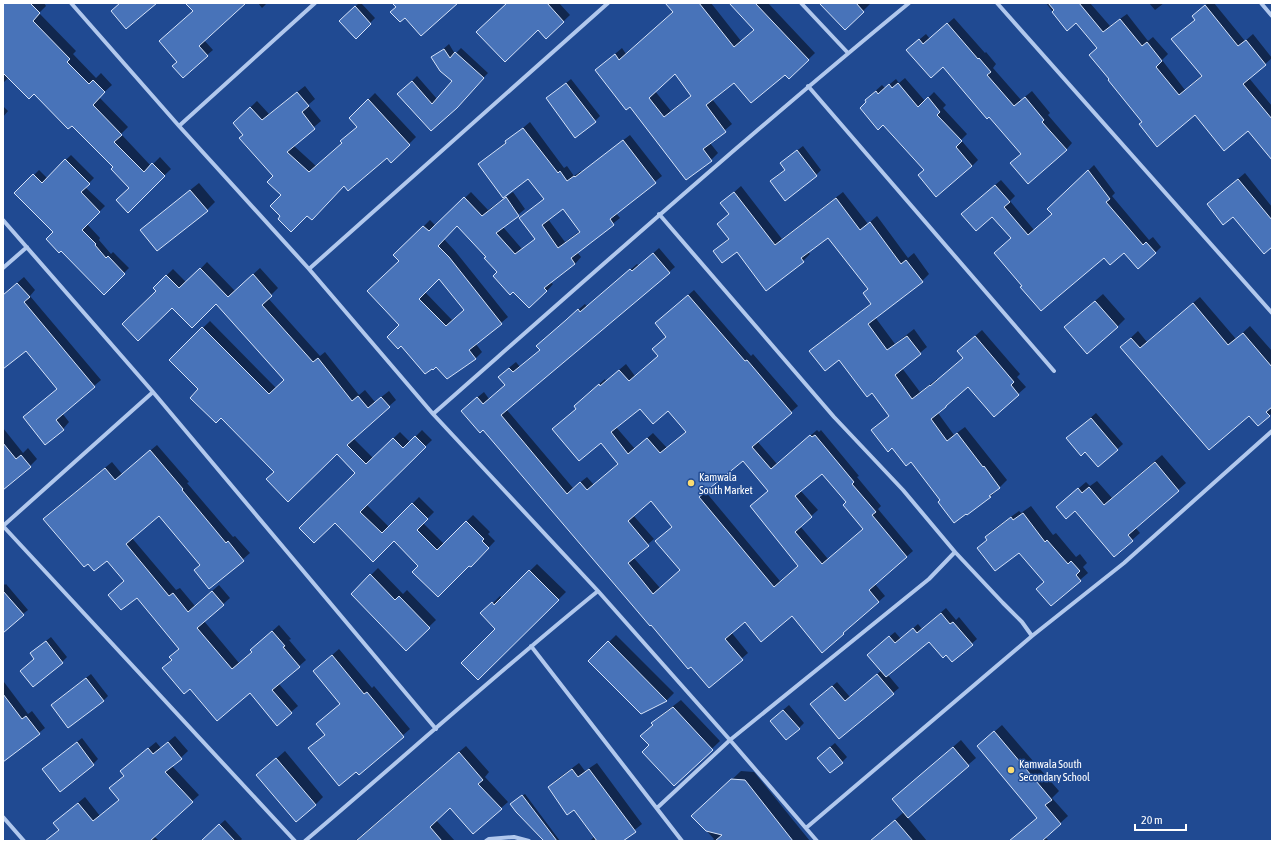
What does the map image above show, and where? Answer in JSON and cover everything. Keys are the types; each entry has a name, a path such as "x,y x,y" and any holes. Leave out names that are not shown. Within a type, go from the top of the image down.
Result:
{"street":[{"path":"71,3 179,126 309,269 433,414 598,591 817,841"},
{"path":"179,126 314,3"},
{"path":"309,269 608,3"},
{"path":"801,3 848,53"},
{"path":"433,414 659,214 808,86 909,3"},
{"path":"997,3 1272,313"},
{"path":"1261,3 1272,16"},
{"path":"808,86 1054,370"},
{"path":"659,214 834,417 903,490 955,552 1022,622 1032,636"},
{"path":"3,220 153,392 436,729"},
{"path":"3,268 27,247"},
{"path":"153,392 3,526 295,841"},
{"path":"806,828 1032,636 1124,563 1272,431"},
{"path":"657,808 730,740 929,579 955,552"},
{"path":"305,841 531,646 598,591"},
{"path":"531,646 682,841"},
{"path":"3,818 24,841"},
{"path":"486,841 489,839 514,837 529,841"}],"building":[{"path":"3,3 30,3 40,13 33,21 70,59 67,62 89,84 93,80 105,92 93,105 122,135 114,142 144,172 152,163 165,176 128,213 116,200 129,188 111,169 113,167 72,126 68,129 34,94 29,99 3,73"},
{"path":"120,3 157,3 126,29 111,11"},
{"path":"185,3 246,3 199,46 208,56 183,78 172,66 177,62 159,41 193,11"},
{"path":"392,3 458,3 421,36 405,18 400,22 390,12 396,7"},
{"path":"507,3 547,3 564,22 546,39 538,30 505,62 476,32"},
{"path":"665,3 699,3 734,47 754,30 729,3 755,3 809,60 789,79 785,75 751,103 734,83 706,105 726,132 703,149 712,161 686,180 630,107 626,110 595,70 615,54 619,60 673,12","holes":["675,74 691,96 664,117 649,98"]},
{"path":"819,3 856,3 864,12 845,30"},
{"path":"1048,3 1079,3 1103,32 1120,19 1142,46 1147,42 1162,61 1156,67 1179,95 1202,76 1171,39 1195,20 1192,16 1205,5 1238,46 1246,40 1266,65 1243,84 1272,119 1272,160 1248,131 1224,151 1195,115 1157,147 1139,124 1142,122 1089,55 1097,48 1076,23 1067,31 1052,12 1054,10"},
{"path":"355,6 371,24 356,39 339,21"},
{"path":"947,23 991,72 987,75 1014,106 1025,97 1044,120 1042,122 1067,150 1028,184 1010,163 1021,154 989,117 987,119 943,67 931,78 906,50 919,39 923,44"},
{"path":"444,49 450,58 455,52 484,78 457,108 431,131 397,94 412,81 432,104 452,81 440,71 431,57"},
{"path":"566,83 596,122 575,138 546,98"},
{"path":"898,83 918,107 928,97 940,112 937,115 962,141 956,147 972,166 936,197 918,175 924,170 883,125 878,130 860,108 866,102 865,100 876,91 878,94 889,84 892,88"},
{"path":"297,92 309,106 302,112 315,129 287,152 309,172 342,143 340,141 357,127 349,118 368,99 410,145 391,163 387,158 348,191 344,186 312,220 307,216 291,232 278,219 280,216 270,206 281,195 267,182 273,176 239,138 243,135 233,123 250,107 262,120"},
{"path":"523,128 558,173 560,171 567,181 574,176 575,177 623,140 656,183 610,219 614,225 571,258 575,264 544,288 547,291 529,308 513,292 510,295 493,276 497,272 484,258 486,257 457,226 438,246 449,257 502,324 469,350 476,359 447,379 436,367 425,374 401,346 398,349 387,337 399,325 367,291 399,261 393,255 423,226 429,231 464,197 482,216 506,197 519,216 496,233 515,254 535,239 519,218 544,199 528,179 503,198 478,164 506,143 505,141","holes":["563,209 580,232 558,248 542,225","439,279 464,310 446,326 419,299"]},
{"path":"797,150 817,176 785,201 770,181 785,170 780,163"},
{"path":"65,159 90,184 81,192 100,212 82,230 96,244 95,245 106,258 108,256 125,274 104,295 61,251 59,253 46,239 53,232 14,193 33,174 42,183"},
{"path":"1088,170 1110,199 1106,202 1143,245 1146,242 1156,253 1138,269 1124,253 1110,265 1104,258 1041,311 1020,287 1022,286 994,253 1011,238 992,217 976,231 961,214 995,185 1010,202 1004,207 1028,235 1052,214 1047,209"},
{"path":"1238,179 1272,220 1272,247 1264,254 1233,217 1223,225 1207,204"},
{"path":"190,190 208,211 157,251 140,230"},
{"path":"734,192 775,245 836,198 860,230 870,222 901,264 906,260 923,282 868,324 887,350 907,336 921,354 895,375 912,399 963,358 957,351 975,336 1014,382 1011,385 1019,395 994,417 968,387 931,419 947,441 957,433 983,467 984,466 1000,488 989,496 991,497 954,523 938,502 940,500 911,462 906,466 892,448 888,452 871,430 889,416 872,393 867,397 839,360 825,371 809,351 871,304 863,293 868,289 828,238 801,258 804,262 766,291 737,252 722,263 713,251 729,239 717,224 729,214 720,203"},
{"name":"Kamwala South Market","path":"653,253 670,273 501,415 567,494 580,482 587,490 618,464 601,443 579,461 552,429 576,409 574,406 599,384 600,386 619,370 629,381 658,356 652,349 666,337 655,323 688,295 745,361 747,360 792,413 752,447 771,469 810,435 812,437 815,435 854,482 852,484 876,512 872,515 907,557 869,590 879,602 822,653 792,616 761,642 745,622 725,639 743,660 709,688 691,667 688,669 651,625 650,626 483,430 480,433 461,411 477,397 483,404 505,385 498,377 509,368 513,372 540,350 536,346 578,309 580,312 630,269 632,271","holes":["640,409 653,424 668,411 686,432 660,453 647,438 628,454 611,432","743,461 768,491 750,506 798,566 774,587 699,497","822,474 846,502 843,505 863,529 822,564 795,532 812,517 795,496","651,501 672,527 655,541 680,570 653,594 628,563 649,546 628,521"]},
{"path":"200,268 228,297 253,274 272,296 262,305 313,362 318,358 352,401 358,396 368,408 381,397 390,407 347,445 366,464 393,438 403,448 415,436 426,447 360,512 382,533 412,503 428,519 417,530 437,550 466,521 484,539 482,541 489,548 471,567 469,566 438,597 412,572 418,566 394,541 373,562 335,523 314,543 299,528 355,473 337,454 288,502 266,479 274,472 221,418 216,423 190,398 198,389 169,360 202,327 269,394 284,380 216,304 192,328 172,308 138,341 122,324 156,291 153,288 166,275 179,288"},
{"path":"17,283 30,297 24,302 95,387 56,420 64,430 45,445 23,417 57,389 26,351 3,369 3,295"},
{"path":"1095,301 1118,327 1087,354 1064,327"},
{"path":"1193,303 1228,345 1243,333 1272,367 1272,407 1266,412 1270,416 1258,426 1249,416 1209,450 1120,347 1131,338 1140,348"},
{"path":"1091,418 1118,450 1098,467 1085,452 1081,456 1066,438"},
{"path":"3,443 16,459 21,455 31,467 3,490"},
{"path":"150,450 226,543 228,541 244,561 209,589 194,570 200,565 159,516 126,544 169,596 173,593 188,612 212,591 224,605 197,628 232,669 252,652 250,650 272,631 285,646 283,647 300,667 272,690 292,713 277,726 250,693 217,721 190,689 184,694 162,668 172,660 169,657 179,649 137,598 121,610 108,595 124,581 107,561 94,571 88,564 84,567 43,519 105,468 115,480"},
{"path":"1155,462 1179,491 1128,535 1133,541 1114,557 1075,511 1066,519 1056,507 1078,488 1082,493 1089,487 1104,505"},
{"path":"1023,513 1045,542 1047,540 1068,564 1071,561 1080,571 1076,575 1081,581 1051,606 1036,589 1044,582 1019,553 995,571 977,548 987,540 985,537 1011,517 1013,520"},
{"path":"529,570 559,600 478,680 461,663 495,629 480,613 492,602 494,605"},
{"path":"370,574 395,600 399,596 430,628 406,651 351,594"},
{"path":"3,591 24,615 3,633"},
{"path":"941,613 950,624 953,622 973,645 952,662 946,655 943,658 929,642 886,677 867,655 889,636 895,643 913,628 917,633"},
{"path":"46,641 63,663 33,687 20,671 34,659 30,653"},
{"path":"608,641 667,701 641,714 588,661"},
{"path":"332,655 364,694 367,692 404,737 359,775 356,772 339,786 308,748 325,735 316,724 340,704 313,671"},
{"path":"877,674 894,694 839,739 810,704 832,686 845,701"},
{"path":"86,678 104,701 68,728 51,705"},
{"path":"3,694 22,719 26,716 40,734 3,762"},
{"path":"673,707 713,750 674,786 642,752 649,745 640,736 653,725 651,723"},
{"path":"783,710 800,729 786,740 770,721"},
{"path":"994,731 1052,800 1045,805 1061,824 1042,841 1009,841 1037,818 977,746"},
{"path":"77,742 94,765 60,792 42,769"},
{"path":"168,742 182,759 165,772 193,802 150,841 45,841 59,830 53,823 78,803 93,821 119,800 109,788 124,776 120,771 148,748 153,754"},
{"path":"830,747 843,763 830,773 817,758"},
{"path":"953,747 969,766 908,818 892,799"},
{"path":"459,752 483,780 478,784 502,809 473,834 450,808 430,827 442,841 356,841"},
{"path":"276,758 316,805 296,822 256,775"},
{"path":"572,769 578,777 589,769 636,832 623,841 597,841 574,810 567,815 548,787"},
{"path":"731,779 745,780 793,841 715,841 722,835 706,831 691,816"},
{"path":"522,795 557,841 544,841 516,812 510,804"},
{"path":"895,820 913,841 870,841"},
{"path":"219,824 235,841 201,841"}],"place":[{"name":"Kamwala South Market","path":"691,483"},
{"name":"Kamwala South Secondary School","path":"1011,770"}]}
